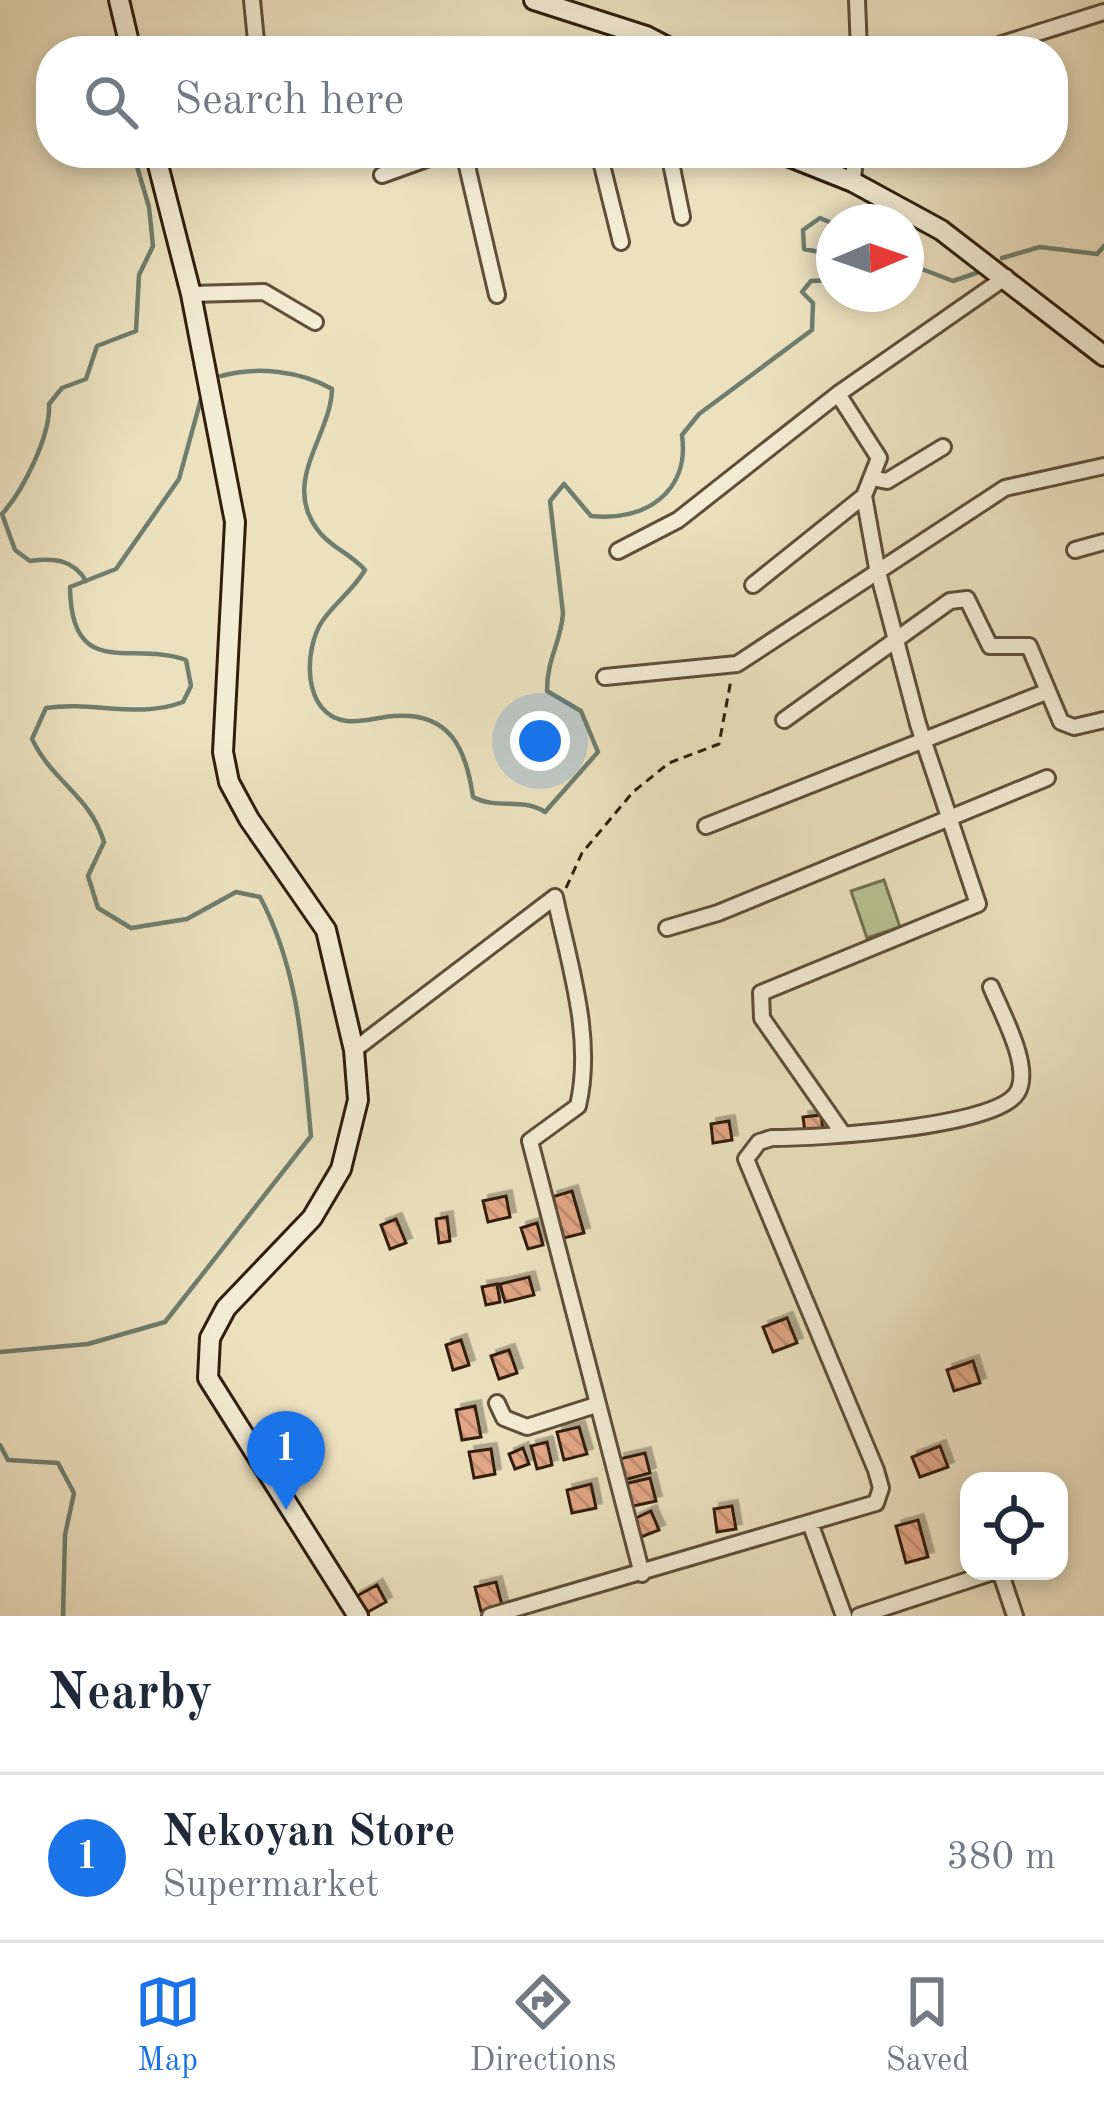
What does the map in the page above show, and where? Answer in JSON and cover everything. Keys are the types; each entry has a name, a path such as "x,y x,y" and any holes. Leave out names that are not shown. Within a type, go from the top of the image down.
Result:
{"street":[{"path":"119,0 127,36"},
{"path":"252,0 256,36"},
{"path":"534,0 646,36"},
{"path":"857,0 858,36"},
{"path":"1028,36 1104,12"},
{"path":"158,168 191,294 235,522 223,752 229,782 326,930 354,1050 358,1100 341,1169 312,1218 226,1308 210,1338 208,1378 358,1616"},
{"path":"382,175 401,168"},
{"path":"467,168 497,295"},
{"path":"603,168 621,242"},
{"path":"672,168 682,217"},
{"path":"818,168 941,230 1104,356"},
{"path":"853,182 854,168"},
{"path":"618,551 678,520 838,394 1006,277"},
{"path":"191,294 264,292 315,322"},
{"path":"753,585 864,496 879,458 838,394"},
{"path":"872,478 887,481 943,447"},
{"path":"605,677 737,664 1005,488 1104,466"},
{"path":"841,1131 762,1018 761,993 978,904 952,815 922,737 877,568 864,496"},
{"path":"1075,550 1104,542"},
{"path":"784,720 950,601 967,599 991,646 1029,646 1061,722 1073,728 1104,720"},
{"path":"706,826 922,737 1046,692"},
{"path":"668,928 718,914 1047,778"},
{"path":"354,1050 555,896 582,1026 585,1077 578,1106 530,1141 641,1574"},
{"path":"490,1616 876,1503 881,1488 746,1159 759,1142 772,1138 922,1128 998,1109 1017,1093 1021,1072 991,987"},
{"path":"496,1403 504,1418 527,1427 596,1405"},
{"path":"810,1523 844,1616"},
{"path":"859,1616 970,1580"},
{"path":"1001,1580 1015,1616"}],"path":[{"path":"555,896 568,887 582,853 633,792 668,764 719,744 737,664"}],"green space":[{"path":"884,880 900,927 867,938 851,891"}],"building":[{"path":"821,1115 823,1130 805,1132 803,1117"},
{"path":"729,1121 732,1140 713,1143 711,1124"},
{"path":"572,1191 584,1233 564,1238 552,1197"},
{"path":"506,1196 510,1217 488,1222 483,1201"},
{"path":"447,1217 450,1241 439,1243 436,1219"},
{"path":"396,1219 406,1243 390,1249 381,1225"},
{"path":"537,1223 543,1245 528,1249 521,1228"},
{"path":"529,1277 534,1295 505,1302 500,1284"},
{"path":"497,1284 500,1302 486,1305 482,1287"},
{"path":"787,1318 797,1343 773,1352 763,1327"},
{"path":"461,1340 469,1365 453,1370 446,1345"},
{"path":"509,1350 517,1373 499,1379 491,1356"},
{"path":"973,1361 980,1383 954,1391 947,1370"},
{"path":"475,1406 481,1437 462,1440 456,1410"},
{"path":"579,1427 587,1454 564,1460 557,1432"},
{"path":"547,1442 552,1465 537,1469 531,1446"},
{"path":"940,1446 948,1467 920,1477 912,1457"},
{"path":"523,1448 529,1464 515,1469 509,1454"},
{"path":"491,1449 495,1474 474,1478 469,1452"},
{"path":"645,1453 650,1473 624,1480 619,1459"},
{"path":"650,1478 656,1501 629,1507 624,1484"},
{"path":"591,1484 596,1508 572,1513 567,1490"},
{"path":"732,1506 736,1529 717,1532 714,1509"},
{"path":"651,1511 659,1530 641,1537 634,1519"},
{"path":"918,1520 928,1557 906,1563 896,1526"},
{"path":"496,1582 502,1605 481,1611 475,1587"},
{"path":"377,1585 386,1602 364,1614 355,1597"}],"waterway":[{"path":"86,581 69,564 30,561 15,550 2,514 34,462 49,404 62,388 86,379 97,346 136,331 139,275 153,246 149,207 137,168"},
{"path":"816,221 803,230 804,249 816,251"},
{"path":"1002,258 1040,247 1097,254 1104,246"},
{"path":"924,270 953,281 979,272"},
{"path":"221,376 278,372 332,389 304,497 321,534 365,570 316,632 311,679 321,707 347,721 394,716 429,720 442,727 460,749 473,797 545,812 598,752 581,711 547,691 563,613 550,501 564,484 591,516 611,517 646,508 660,499 679,473 682,435 699,414 812,330 813,303 802,292 816,281"},
{"path":"0,1352 88,1344 165,1322 311,1136 292,984 260,897 236,892 187,919 131,928 98,908 88,876 104,842 98,826 32,739 46,708 166,707 183,702 191,686 186,660 93,647 81,636 73,617 70,587 116,569 179,479 201,399"},
{"path":"0,1445 8,1460 58,1463 74,1493 65,1535 63,1616"}],"place":[{"name":"Nekoyan Store","path":"286,1510"}]}
